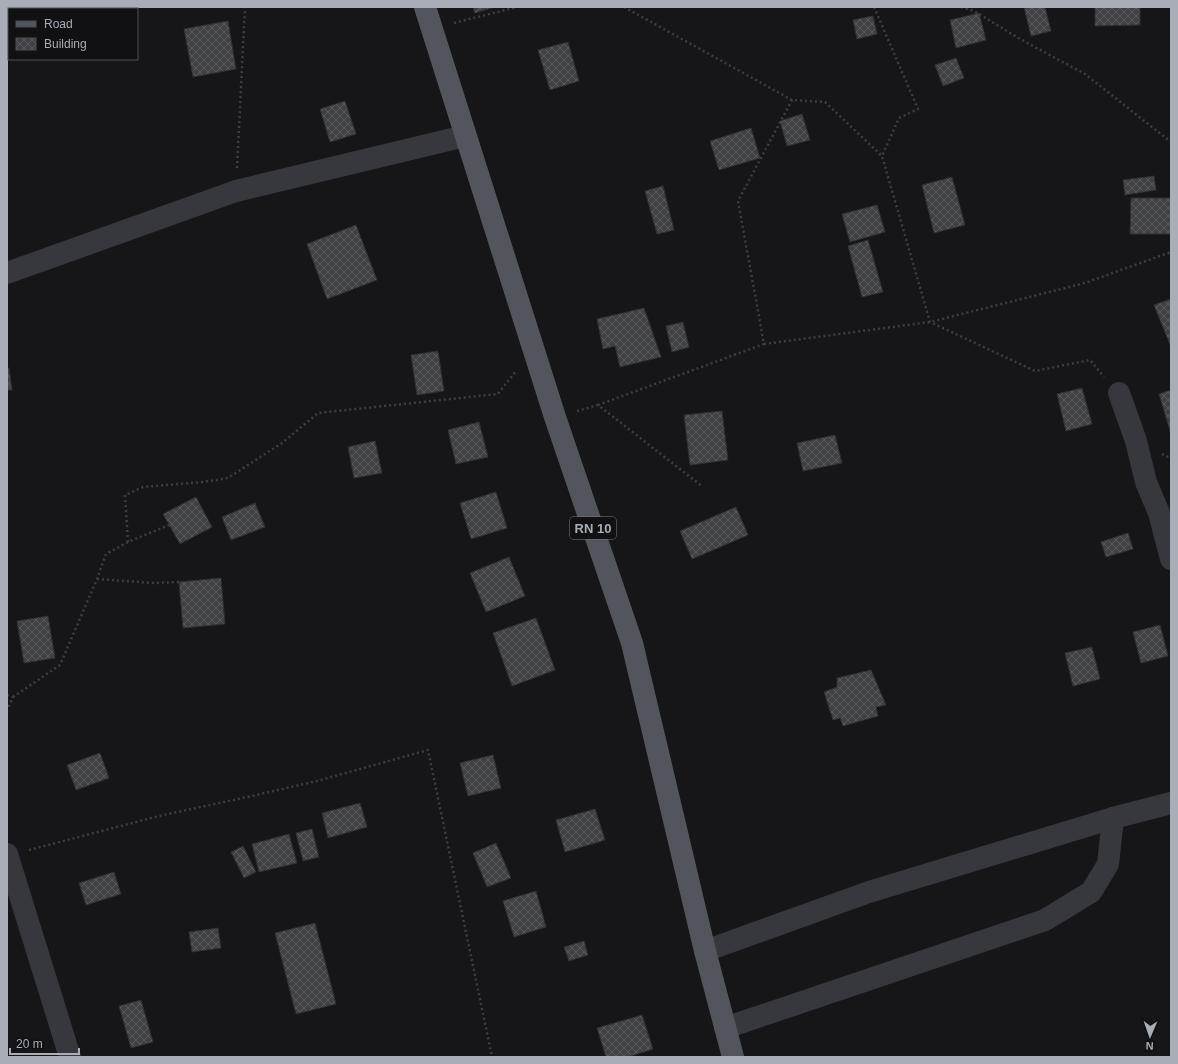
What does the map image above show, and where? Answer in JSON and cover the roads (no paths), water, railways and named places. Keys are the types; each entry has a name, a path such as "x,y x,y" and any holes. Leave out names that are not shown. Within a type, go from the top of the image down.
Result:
{"main road":[{"name":"RN 10","path":"425,7 555,417 632,642 705,951 733,1057"}],"street":[{"path":"7,273 236,191 465,136"},
{"path":"1119,394 1136,442 1146,482 1159,513 1171,559"},
{"path":"705,951 869,892 1113,818 1171,803"},
{"path":"725,1028 1045,920 1091,892 1108,864 1113,818"},
{"path":"7,854 70,1057"}]}
